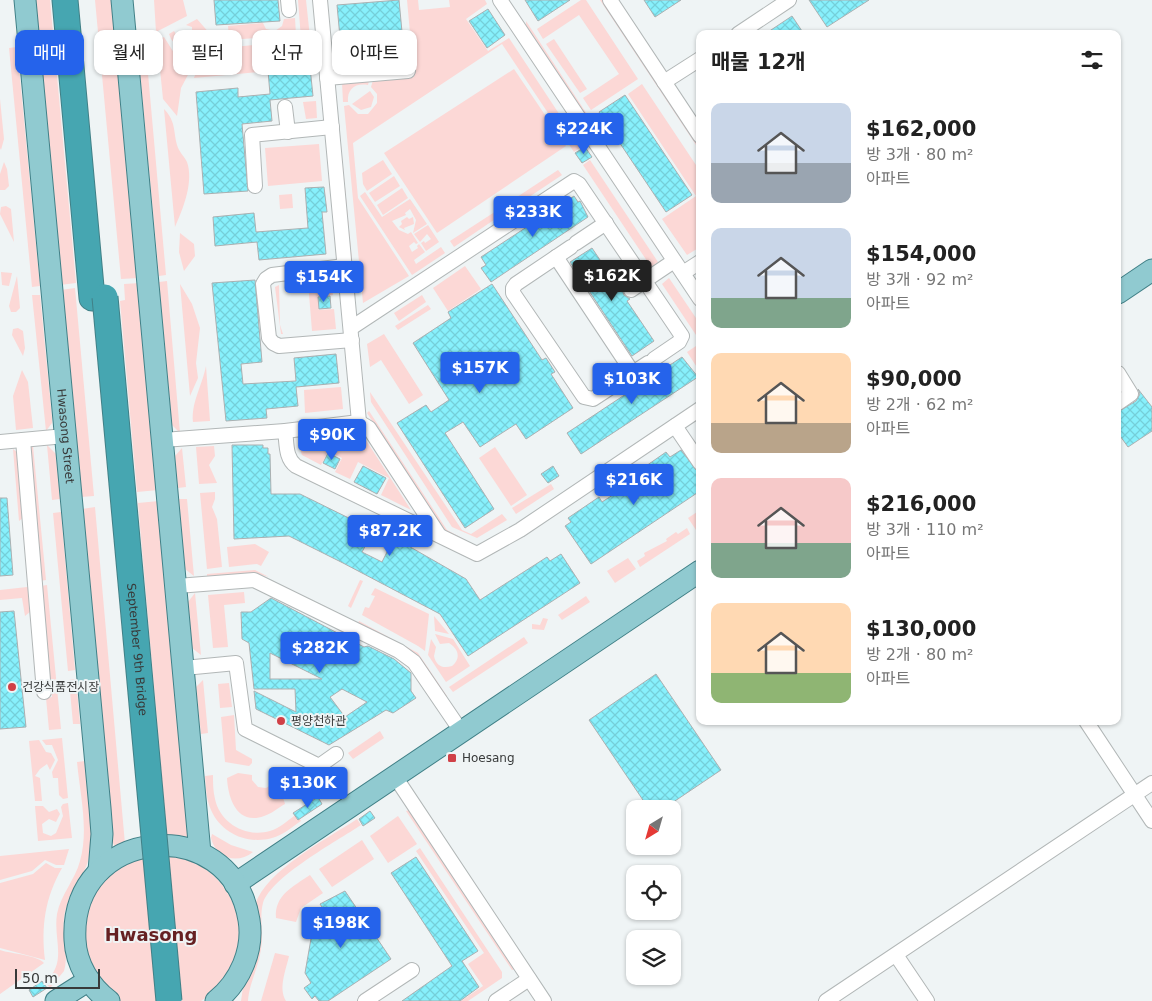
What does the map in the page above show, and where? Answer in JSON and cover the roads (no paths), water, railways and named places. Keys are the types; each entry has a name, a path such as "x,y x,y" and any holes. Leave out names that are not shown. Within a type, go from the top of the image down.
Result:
{"highway":[{"path":"65,0 99,298"},
{"path":"81,0 99,298"},
{"name":"September 9th Bridge","path":"99,298 155,1001"},
{"name":"September 9th Bridge","path":"99,298 169,1001"}],"main road":[{"name":"Hwasong Street","path":"25,0 101,817 102,843 99,871"},
{"path":"122,0 200,853"},
{"path":"1121,291 1152,270"},
{"path":"235,884 394,775 696,574"},
{"path":"109,1001 89,980 75,948 75,918 84,891 99,871 121,855 142,847 171,845 200,853 224,870 235,884 247,908 250,938 244,964 233,992 216,1001"},
{"path":"56,1001 89,980"}],"street":[{"path":"320,0 359,422"},
{"path":"500,0 696,293"},
{"path":"610,0 696,130"},
{"path":"744,30 789,0"},
{"path":"664,82 696,62"},
{"path":"327,78 362,75"},
{"path":"285,107 288,132"},
{"path":"255,186 252,135 332,127"},
{"path":"345,266 272,275 266,279 263,284 269,338 272,343 279,346 351,334 571,182 579,184 606,223 682,336 679,342 593,399 584,397 513,293 513,288 516,284 606,223"},
{"path":"556,257 633,373"},
{"path":"631,290 674,261"},
{"path":"683,273 696,265"},
{"path":"1121,378 1131,394 1121,401"},
{"path":"285,431 290,462 296,466 471,553 483,552 520,530 696,412"},
{"path":"163,440 285,431 359,422 369,428 439,536"},
{"path":"675,426 696,457"},
{"path":"0,442 65,436"},
{"path":"23,440 44,692"},
{"path":"177,586 248,579 258,581 399,651 414,662 461,731"},
{"path":"184,668 236,664 245,729 320,766 336,754"},
{"path":"1089,725 1152,821"},
{"path":"394,775 544,1001"},
{"path":"826,1001 1152,784"},
{"path":"896,955 926,1001"},
{"path":"371,999 412,970"},
{"path":"496,1001 530,979"}],"place":[{"name":"건강식품전시장","path":"12,687"},
{"name":"평양천하관","path":"281,721"},
{"name":"Hoesang","path":"452,758"}],"district":[{"name":"Hwasong","path":"151,935"}]}
